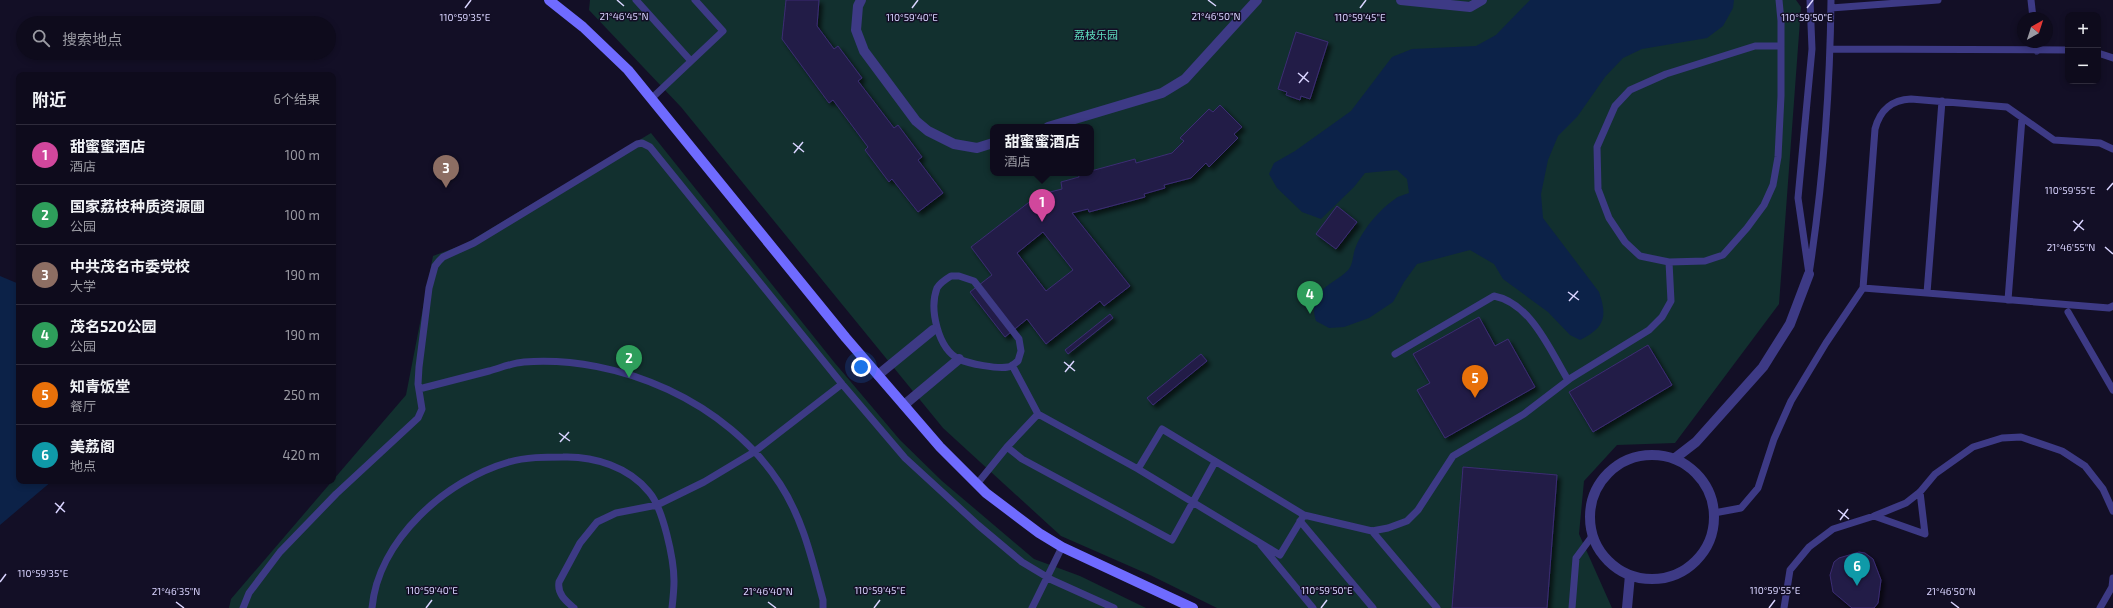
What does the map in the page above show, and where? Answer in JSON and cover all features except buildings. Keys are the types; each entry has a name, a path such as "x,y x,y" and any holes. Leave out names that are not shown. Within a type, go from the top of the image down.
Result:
{"main road":[{"path":"550,0 617,58 652,98 738,206 878,375 940,447 977,484 1039,533 1062,547 1193,608"}],"street":[{"path":"861,0 858,6 856,30 864,51 916,121 928,131 954,144 977,148 990,144"},
{"path":"1058,124 1162,93 1185,79 1258,0"},
{"path":"1401,0 1470,7 1482,0"},
{"path":"1674,458 1696,442 1763,367 1790,324 1809,274"},
{"path":"878,375 933,330"},
{"path":"904,405 959,359"},
{"path":"1657,455 1674,458 1695,472 1710,492 1714,513 1713,531 1709,544 1693,564 1670,577 1650,578 1630,575 1622,571 1607,559 1593,535 1590,518 1592,501 1598,485 1609,471 1623,461 1640,456 1657,455"},
{"path":"1627,608 1630,575"}],"lane":[{"path":"636,0 692,61"},
{"path":"652,98 724,31 694,0"},
{"path":"1779,0 1781,46 1781,96 1778,157 1773,185 1764,205 1747,228 1722,255 1705,261 1668,262 1640,256 1626,242 1609,218 1598,189 1597,146 1615,106 1630,90 1666,74 1755,46 1781,46"},
{"path":"1809,274 1798,198 1812,49 1810,0"},
{"path":"1809,274 1820,202 1831,49 1831,0"},
{"path":"1831,8 1938,0"},
{"path":"2031,0 2032,12"},
{"path":"1831,49 2065,50"},
{"path":"2101,54 2113,58"},
{"path":"1714,513 1741,508 1758,488 1774,439 1791,401 1826,343 1863,288 1878,119 1883,110 1891,103 1901,99 2007,107 2054,140 2100,143 2113,149"},
{"path":"1927,293 1942,101"},
{"path":"2008,300 2022,118"},
{"path":"243,608 249,593 260,576 280,552 336,494 418,418 422,409 419,390 419,367 429,288 435,266 439,261 443,257 474,243 637,144 642,143 650,147 842,384 905,458 937,489 1012,554 1048,577 1114,608"},
{"path":"1302,518 1372,531 1388,528 1406,521 1418,510 1453,456 1524,414 1568,380 1649,330 1662,317 1672,301 1668,262"},
{"path":"951,276 959,276 974,281 1019,339 1021,351 1018,362 1012,365 1008,367 988,366 959,359 940,337 935,324 934,305 938,287 951,276"},
{"path":"1863,288 2109,308 2113,306"},
{"path":"1396,354 1494,296 1505,298 1516,304 1535,326 1568,380"},
{"path":"2068,312 2113,390"},
{"path":"419,390 522,362 549,361 586,365 630,375 687,399 721,422 754,452 780,484 800,523 823,600 823,608"},
{"path":"1012,365 1038,414 1138,469 1280,555 1302,518"},
{"path":"574,608 558,589 559,582 590,528 605,517 616,513 657,505 704,482 754,452 842,384"},
{"path":"977,484 1007,447 1038,414"},
{"path":"1138,469 1162,429 1302,518 1373,608"},
{"path":"1784,608 1790,570 1809,547 1832,529 1874,516 1906,503 1920,492 1935,474 1973,447 2002,438 2021,437 2062,451 2085,466 2103,489 2113,511"},
{"path":"1007,447 1022,459 1172,540 1215,462"},
{"path":"372,608 376,585 381,569 392,549 412,523 454,488 488,469 510,462 537,457 586,457 628,473 640,481 650,493 657,505 666,535 674,580 672,608"},
{"path":"1874,516 1925,534 1920,492"},
{"path":"1372,531 1437,608"},
{"path":"1572,608 1576,558 1593,535"},
{"path":"1257,541 1313,608"},
{"path":"1032,608 1062,547"},
{"path":"2100,608 2112,587 2113,578"}],"green space":[{"name":"荔枝乐园","path":"590,0 1796,0 1801,7 1779,304 1675,443 1617,445 1584,481 1579,534 1612,608 1217,608 1150,575 1061,536 943,428 681,107 589,10"},
{"path":"651,133 834,362 900,440 942,481 1034,559 1080,576 1146,608 229,608 231,599 330,484 336,484 336,477 406,395 433,256 465,244"}],"water":[{"path":"1530,0 1734,0 1733,8 1723,26 1707,38 1642,49 1623,58 1605,77 1577,117 1558,136 1548,160 1541,194 1543,218 1599,292 1602,301 1603,315 1599,326 1588,336 1580,340 1570,335 1548,312 1503,279 1494,264 1470,250 1417,264 1404,282 1393,302 1369,318 1344,327 1329,328 1316,321 1314,310 1318,295 1349,269 1358,242 1377,215 1396,198 1409,193 1407,179 1397,170 1365,173 1354,187 1321,219 1302,212 1277,188 1269,174 1274,163 1295,151 1351,111 1392,57 1412,49 1476,46 1496,35"},
{"path":"0,276 16,283 16,484 48,484 0,525"}],"place":[{"name":"中共茂名市委党校","path":"446,188"},
{"name":"甜蜜蜜酒店","path":"1042,222"},
{"name":"茂名520公园","path":"1310,314"},
{"name":"国家荔枝种质资源圃","path":"629,378"},
{"name":"知青饭堂","path":"1475,398"},
{"name":"美荔阁","path":"1857,586"}]}
